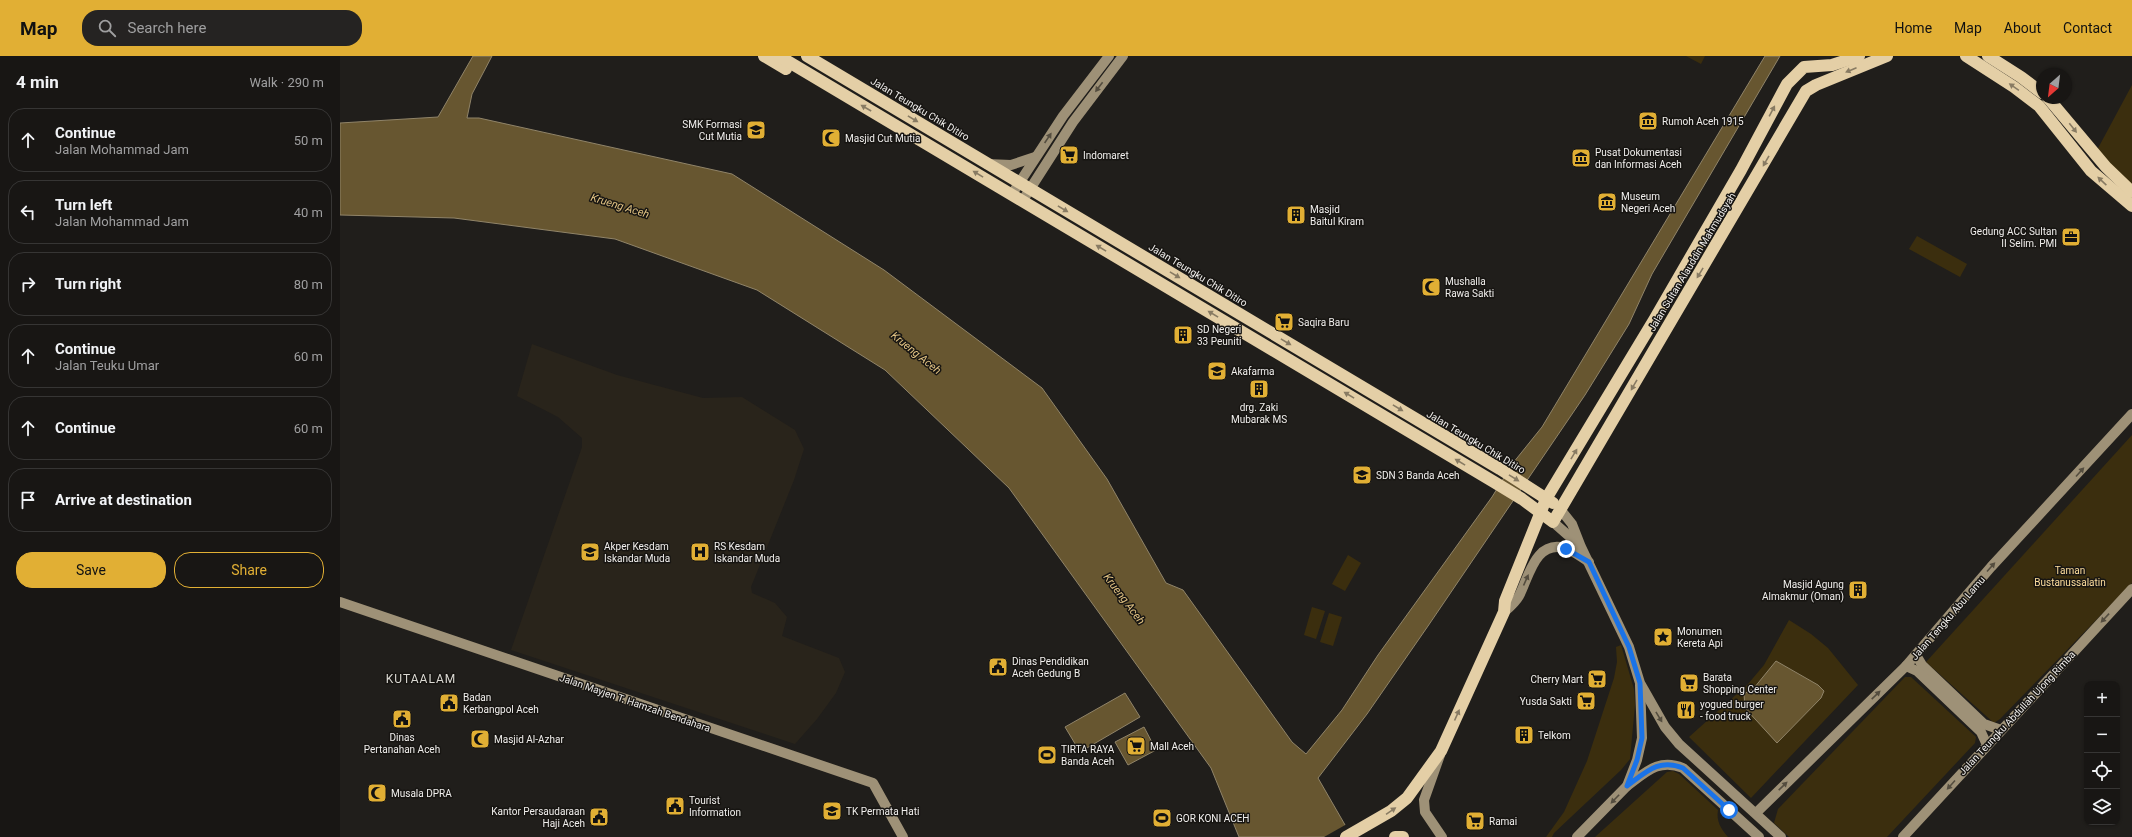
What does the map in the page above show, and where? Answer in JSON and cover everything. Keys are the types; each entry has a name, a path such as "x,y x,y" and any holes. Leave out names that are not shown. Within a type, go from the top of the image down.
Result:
{"highway":[{"path":"764,56 789,72 822,83"},
{"path":"779,56 822,83 1023,200 1522,498 1553,522"},
{"name":"Jalan Teungku Chik Ditiro","path":"807,56 819,61 987,164 1500,469 1560,509"},
{"name":"Jalan Sultan Alauddin Mahmudsyah","path":"1346,837 1391,811 1407,798 1441,751 1504,612 1504,601 1546,499 1654,320 1741,170 1787,84 1804,68 1832,65 1859,56"},
{"name":"Jalan Sultan Alauddin Mahmudsyah","path":"1553,522 1806,91 1816,85 1887,56"},
{"path":"1966,56 2014,87 2039,106 2092,171 2132,206"},
{"path":"1988,56 2036,88"},
{"path":"2053,104 2106,167 2132,192"},
{"path":"1741,170 1755,179"},
{"path":"1663,303 1668,310 1678,309"},
{"path":"1654,320 1661,320 1668,326"},
{"path":"1565,468 1579,476"},
{"path":"1395,837 1403,837"}],"street":[{"path":"1012,194 1063,116 1109,56"},
{"path":"1023,200 1073,122 1123,56"},
{"path":"987,164 1011,165 1035,157"},
{"name":"Jalan Tengku Abu Lamu","path":"1756,813 1906,666 1991,567 2132,414"},
{"path":"1560,509 1572,524 1581,547 1629,647 1640,683 1665,727 1679,744 1781,837"},
{"path":"1553,522 1581,547"},
{"path":"1504,612 1514,604 1536,558 1542,552 1559,547 1566,549 1589,562"},
{"name":"Jalan Teungku Abdullah Ujong Rimba","path":"1904,837 2132,589"},
{"name":"Jalan Mayjen T. Hamzah Bendahara","path":"340,602 873,783 903,837"},
{"path":"1916,655 1922,666 1984,724 2001,730"},
{"path":"1906,666 1917,672 1981,732 1987,745"},
{"path":"1627,786 1637,760 1642,738 1640,683"},
{"path":"1441,751 1424,800 1425,812 1442,837"},
{"path":"1577,837 1627,786 1652,768 1663,764 1683,768 1759,837"}],"shaded area":[{"name":"RS Kesdam Iskandar Muda","path":"532,344 617,375 703,398 742,397 795,430 804,449 794,480 751,587 752,593 775,603 787,617 782,636 839,658 845,672 836,693 817,719 795,744 511,650 582,447 582,438 558,417 517,396"}],"green space":[{"path":"1686,56 1705,56 1701,64"},
{"path":"2132,85 2132,186 2096,152"},
{"path":"1917,236 1967,264 1960,277 1909,249"},
{"name":"Taman Bustanussalatin","path":"2132,435 2132,583 2000,719 1994,723 1926,662"},
{"path":"1348,555 1361,563 1345,591 1332,584"},
{"path":"1312,607 1325,611 1316,639 1304,635"},
{"path":"1329,613 1342,617 1333,646 1320,642"},
{"path":"1789,620 1811,634 1828,648 1858,685 1751,798 1689,737 1748,684 1764,665"},
{"path":"1621,645 1634,689 1635,705 1630,759 1621,770 1554,833 1552,837 1546,837 1564,812 1587,761 1614,678 1617,662 1616,647"},
{"path":"1905,677 1911,677 1976,737 1975,743 1887,837 1789,837 1774,823 1778,809"},
{"path":"1673,771 1679,774 1718,810 1720,825 1728,837 1595,837 1667,772"}],"water":[{"name":"Krueng Aceh","path":"473,56 492,56 472,94 467,118 479,118 732,174 884,270 1042,388 1107,479 1166,583 1183,590 1292,742 1306,754 1342,710 1378,655 1492,497 1513,463 1542,427 1765,56 1780,56 1652,274 1629,324 1585,395 1367,714 1318,778 1352,837 1239,837 1211,768 1009,488 885,370 757,290 615,239 454,218 340,215 340,123 438,117"},
{"path":"1776,661 1818,685 1824,691 1821,698 1777,743 1745,708 1744,694 1754,688"},
{"path":"1125,693 1140,717 1080,752 1065,727"},
{"path":"1144,727 1156,750 1128,765 1115,742"}],"pier":[{"path":"1347,824 1354,837 1324,837"}],"place":[{"name":"Rumoh Aceh 1915","path":"1648,121"},
{"name":"SMK Formasi Cut Mutia","path":"756,130"},
{"name":"Masjid Cut Mutia","path":"831,138"},
{"name":"Indomaret","path":"1069,155"},
{"name":"Pusat Dokumentasi dan Informasi Aceh","path":"1581,158"},
{"name":"Museum Negeri Aceh","path":"1607,202"},
{"name":"Masjid Baitul Kiram","path":"1296,215"},
{"name":"Gedung ACC Sultan II Selim. PMI","path":"2071,237"},
{"name":"Mushalla Rawa Sakti","path":"1431,287"},
{"name":"Saqira Baru","path":"1284,322"},
{"name":"SD Negeri 33 Peuniti","path":"1183,335"},
{"name":"Akafarma","path":"1217,371"},
{"name":"drg. Zaki Mubarak MS","path":"1259,389"},
{"name":"SDN 3 Banda Aceh","path":"1362,475"},
{"name":"Akper Kesdam Iskandar Muda","path":"590,552"},
{"name":"RS Kesdam Iskandar Muda","path":"700,552"},
{"name":"Masjid Agung Almakmur (Oman)","path":"1858,590"},
{"name":"Monumen Kereta Api","path":"1663,637"},
{"name":"Dinas Pendidikan Aceh Gedung B","path":"998,667"},
{"name":"Cherry Mart","path":"1597,679"},
{"name":"Barata Shopping Center","path":"1689,683"},
{"name":"Yusda Sakti","path":"1586,701"},
{"name":"Badan Kerbangpol Aceh","path":"449,703"},
{"name":"yogued burger - food truck","path":"1686,710"},
{"name":"Dinas Pertanahan Aceh","path":"402,719"},
{"name":"Telkom","path":"1524,735"},
{"name":"Masjid Al-Azhar","path":"480,739"},
{"name":"Mall Aceh","path":"1136,746"},
{"name":"TIRTA RAYA Banda Aceh","path":"1047,755"},
{"name":"Musala DPRA","path":"377,793"},
{"name":"Tourist Information","path":"675,806"},
{"name":"TK Permata Hati","path":"832,811"},
{"name":"Kantor Persaudaraan Haji Aceh","path":"599,817"},
{"name":"GOR KONI ACEH","path":"1162,818"},
{"name":"Ramai","path":"1475,821"}],"district":[{"name":"KUTAALAM","path":"421,679"}],"route":[{"path":"1566,549 1589,562 1629,647 1640,683 1642,738 1637,760 1627,786 1652,768 1663,764 1674,764 1683,768 1729,810"}]}
